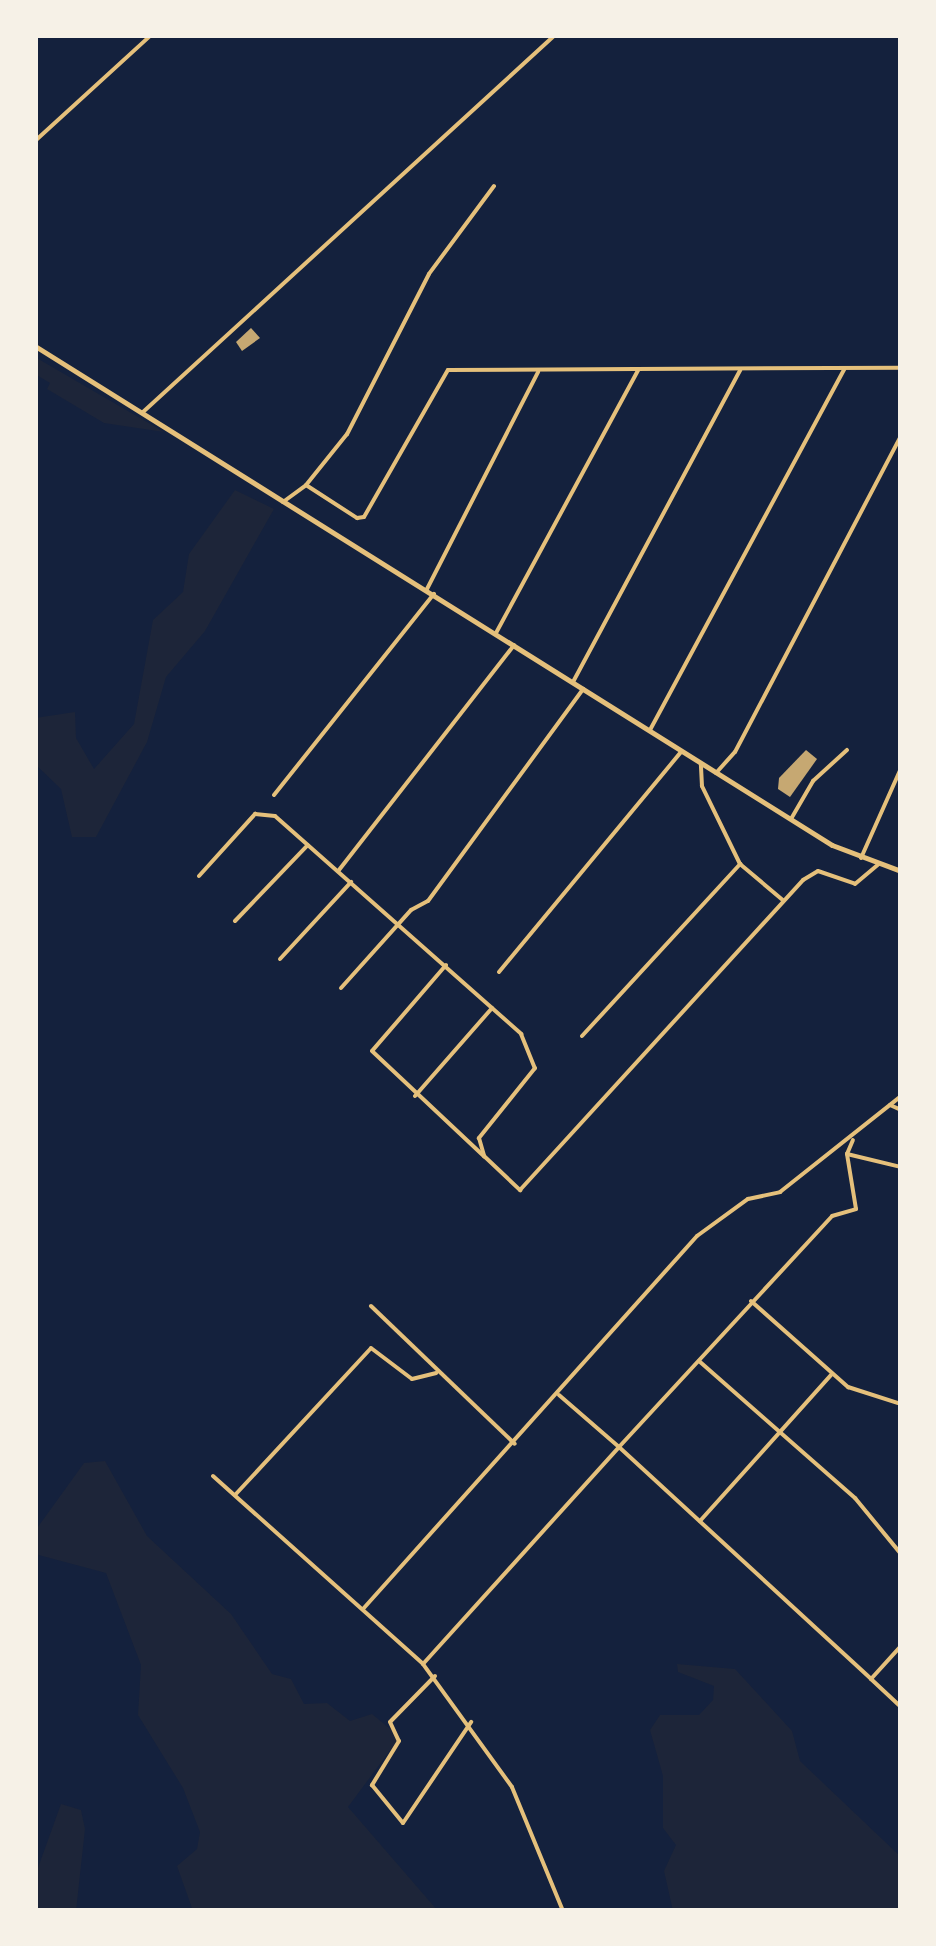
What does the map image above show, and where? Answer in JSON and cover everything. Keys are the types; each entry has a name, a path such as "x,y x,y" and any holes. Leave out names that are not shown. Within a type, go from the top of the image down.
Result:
{"street":[{"path":"35,140 150,35"},
{"path":"143,412 555,35"},
{"path":"283,502 306,485 347,434 429,274 494,186"},
{"path":"35,346 791,819 860,858 901,871"},
{"path":"306,485 361,520 445,372 901,368"},
{"path":"650,731 844,369"},
{"path":"496,634 638,370"},
{"path":"573,682 740,370"},
{"path":"426,590 538,372"},
{"path":"716,773 736,752 901,436"},
{"path":"274,795 434,594"},
{"path":"339,871 514,645"},
{"path":"341,988 400,924 428,901 583,689"},
{"path":"791,819 812,781 846,750"},
{"path":"499,972 682,752"},
{"path":"701,764 702,786 740,864 784,900"},
{"path":"860,858 901,768"},
{"path":"199,876 261,812 339,871 525,1040 535,1068 486,1124 479,1138 484,1156"},
{"path":"234,921 308,845"},
{"path":"582,1036 740,864"},
{"path":"446,965 372,1051 415,1096 520,1190 784,900 818,870 855,884 879,864"},
{"path":"280,959 351,882"},
{"path":"415,1096 492,1008"},
{"path":"363,1608 516,1444 697,1236 748,1198 780,1192 901,1096"},
{"path":"890,1106 901,1110"},
{"path":"423,1664 750,1300 832,1216 856,1209 847,1154 855,1136"},
{"path":"847,1154 901,1166"},
{"path":"750,1300 832,1374 862,1394 901,1404"},
{"path":"371,1306 516,1444"},
{"path":"235,1495 371,1348 412,1379 436,1372"},
{"path":"698,1359 855,1498 901,1554"},
{"path":"700,1522 832,1374"},
{"path":"559,1395 901,1707"},
{"path":"213,1476 435,1676 471,1722 512,1787 563,1911"},
{"path":"871,1678 901,1646"},
{"path":"435,1676 390,1722 399,1741 372,1785 403,1823 471,1722"}],"shaded area":[{"path":"35,357 164,432 104,423 47,389 50,383 35,374"},
{"path":"235,490 274,509 205,631 166,677 147,742 96,837 72,837 61,789 35,764 35,718 75,712 76,738 94,769 134,724 153,620 183,592 189,554"},
{"path":"105,1461 147,1536 231,1614 272,1674 291,1679 304,1704 327,1703 350,1721 372,1714 400,1737 348,1807 438,1911 193,1911 177,1866 197,1849 200,1832 183,1788 138,1715 141,1665 106,1573 35,1554 35,1531 84,1463"},
{"path":"677,1664 735,1669 792,1731 800,1761 901,1857 901,1911 673,1911 664,1871 676,1845 663,1828 663,1776 650,1730 660,1715 699,1715 713,1700 714,1686 678,1672"},
{"path":"61,1804 81,1810 85,1829 76,1911 35,1911 35,1876"}],"building":[{"path":"251,328 260,338 242,351 236,342"},
{"path":"806,750 817,759 790,797 778,789 779,778"}]}
